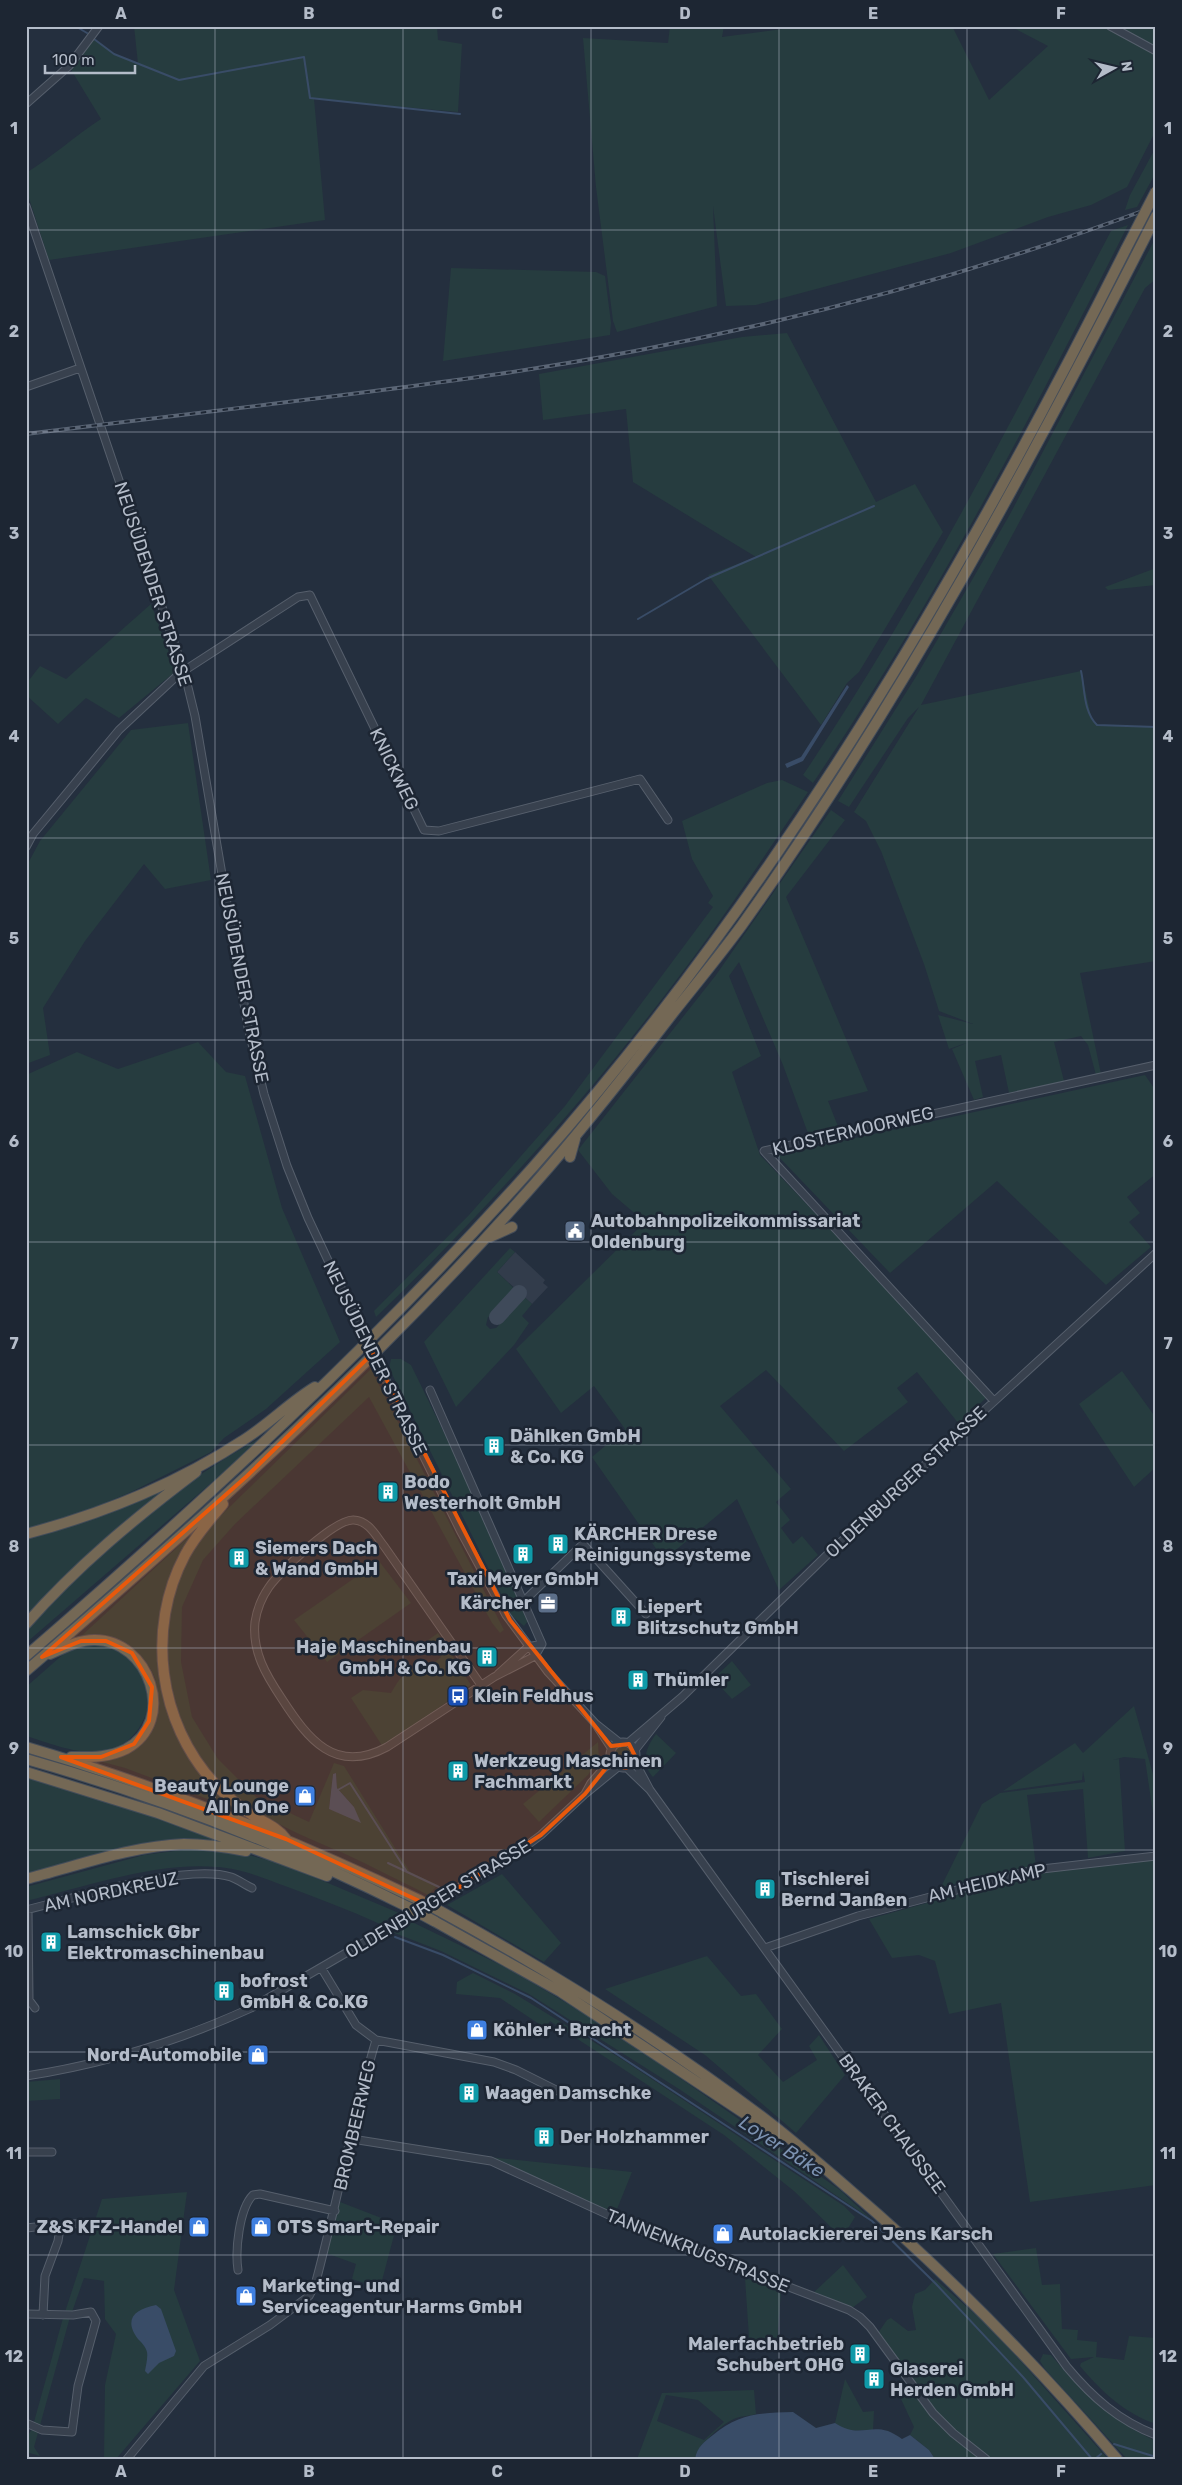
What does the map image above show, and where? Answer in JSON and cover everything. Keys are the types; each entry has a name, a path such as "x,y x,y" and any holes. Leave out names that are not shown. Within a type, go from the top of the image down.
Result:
{"highway":[{"path":"26,1656 214,1489 332,1378 455,1252 588,1102 642,1036 748,895 812,802 932,613 1043,412 1156,190"},
{"path":"26,1671 247,1476 365,1362 480,1243 578,1131 741,926 831,794 899,688 982,546 1048,426 1156,216"},
{"path":"570,1157 578,1131"},
{"path":"480,1243 497,1233 512,1228"},
{"path":"26,1624 54,1592 119,1532 217,1457 272,1422 313,1388 332,1378"},
{"path":"26,1534 109,1508 217,1457"},
{"path":"247,1476 196,1536 178,1568 167,1603 162,1658 171,1708 185,1742 198,1764 232,1801 254,1817 278,1829 286,1839"},
{"path":"42,1657 81,1641 106,1641 132,1653 140,1661 152,1686 153,1704 149,1722 134,1744 117,1753 101,1757 61,1757"},
{"path":"26,1747 162,1791 286,1839 438,1910 566,1982 623,2019 767,2120 909,2241 976,2305 1037,2368 1117,2459"},
{"path":"26,1759 160,1802 215,1822 369,1888 408,1907 561,1992 818,2163"},
{"path":"26,1772 158,1813 339,1880 369,1888"},
{"path":"26,1879 153,1847 184,1844 214,1845 271,1855"}],"street":[{"path":"26,104 69,66 99,26"},
{"path":"1110,26 1156,51"},
{"name":"NEUSÜDENDER STRASSE","path":"27,210 184,670 195,716 248,1027 264,1094 287,1166 308,1218 358,1324 506,1615 535,1656 596,1723 612,1749"},
{"path":"26,387 80,368"},
{"name":"KNICKWEG","path":"184,670 298,597 310,595 424,830 439,831 640,779 668,820"},
{"path":"26,847 33,834 119,730 184,670"},
{"name":"KLOSTERMOORWEG","path":"994,1401 764,1151 1156,1065"},
{"name":"OLDENBURGER STRASSE","path":"635,1750 661,1716 827,1554 1156,1252"},
{"path":"430,1390 542,1644"},
{"path":"481,1685 388,1552 370,1528 360,1521 342,1522 325,1534 279,1575 269,1587 260,1604 255,1634 261,1664 304,1732 316,1744 332,1753 353,1757 377,1752 494,1677 535,1656 542,1644"},
{"path":"523,1602 583,1544 646,1614"},
{"path":"494,1677 528,1647 542,1644"},
{"name":"OLDENBURGER STRASSE","path":"624,1743 661,1716"},
{"name":"NEUSÜDENDER STRASSE","path":"596,1723 624,1743"},
{"path":"624,1743 635,1750 635,1762 627,1768 618,1768 611,1760 612,1749 624,1743"},
{"name":"OLDENBURGER STRASSE","path":"585,1794 591,1783 611,1760"},
{"name":"BRAKER CHAUSSEE","path":"635,1762 650,1790 1067,2367 1101,2404 1124,2420 1156,2435"},
{"name":"OLDENBURGER STRASSE","path":"26,2076 99,2062 177,2039 251,2008 322,1969 510,1858 558,1821 585,1794 618,1768"},
{"name":"BRAKER CHAUSSEE","path":"627,1768 650,1790"},
{"name":"AM HEIDKAMP","path":"766,1948 858,1916 1033,1870 1156,1856"},
{"name":"AM NORDKREUZ","path":"36,2008 29,2000 27,1910 132,1885 181,1876 229,1877 252,1888"},
{"name":"BROMBEERWEG","path":"322,1969 356,2025 376,2040 494,2062 516,2070 566,2095"},
{"name":"BROMBEERWEG","path":"127,2459 204,2366 270,2325 309,2296 315,2285 352,2139 362,2088 376,2040"},
{"name":"TANNENKRUGSTRASSE","path":"352,2139 491,2161 631,2226 849,2310 860,2316 870,2327 932,2413 953,2433 986,2459"},
{"path":"26,2152 52,2152"},
{"name":"BROMBEERWEG","path":"238,2270 235,2254 245,2209 253,2196 260,2194 334,2210"},
{"path":"26,2228 44,2226 60,2228 70,2224 94,2223"},
{"path":"43,2316 45,2276 58,2241 60,2228"},
{"path":"26,2314 43,2316 91,2312 96,2319 78,2386 72,2432 42,2430 26,2423"}],"highlighted area":[{"path":"373,1353 510,1620 611,1746 629,1744 636,1758 626,1768 610,1763 585,1794 541,1835 430,1906 286,1839 61,1757 101,1757 134,1744 149,1721 152,1687 132,1653 106,1641 81,1641 42,1657 247,1476"}],"shaded area":[{"path":"515,1252 545,1280 543,1283 548,1287 532,1304 497,1272"}],"green space":[{"path":"134,26 437,26 438,40 462,44 458,112 314,99 325,220 49,260 26,189 26,173 101,119 70,68 94,38 114,54 138,64"},
{"path":"670,26 724,26 722,37 805,26 952,26 989,100 1048,46 1010,26 1156,26 1156,130 1127,187 1091,205 1048,217 951,253 756,305 726,306 713,206 717,306 617,332 613,321 596,187 583,38 668,43"},
{"path":"1156,147 1156,172 1137,207 1125,210 1130,195"},
{"path":"1128,225 1018,439 940,579 857,716 813,783 803,775 846,710 926,575 1002,438 1111,231"},
{"path":"1156,237 1156,279 1145,288 921,705 1081,671 1092,720 1099,725 1156,727 1156,961 1080,973 1101,1074 1096,1075 1088,1045 1081,1036 1054,1042 1064,1081 1009,1093 1001,1055 975,1061 983,1097 974,1100 952,1049 969,1042 949,1049 938,1015 973,1024 939,1011 924,964 881,851 866,821 854,812 919,707 908,718 849,807 838,801 917,675 1009,516"},
{"path":"451,268 596,272 605,276 611,323 610,335 443,361"},
{"path":"787,333 876,502 915,484 943,532 859,672 847,683 821,725 708,575 756,557 633,482 626,409 543,420 539,374 742,337"},
{"path":"1156,568 1156,585 1108,590 1105,587"},
{"path":"151,604 176,671 119,718 86,698 58,724 26,695 26,684 40,666 66,679"},
{"path":"188,723 211,880 165,889 144,864 85,941 43,1008 50,1055 26,1064 26,867 40,841 131,730"},
{"path":"782,780 808,792 722,918 671,987 551,1134 465,1227 376,1317 374,1311 469,1215 565,1106 713,907 708,903 713,896 692,859 682,821 767,783"},
{"path":"831,810 845,820 786,897 868,1091 828,1101 839,1129 809,1136 783,1065 739,962 729,976 761,1056 732,1072 760,1155 988,1396 959,1424 917,1372 897,1388 908,1402 844,1451 766,1370 720,1406 791,1489 776,1502 790,1520 781,1528 793,1544 802,1536 818,1555 779,1590 737,1499 664,1560 592,1457 625,1429 594,1386 561,1413 516,1349 645,1222 612,1194 578,1150 716,975"},
{"path":"198,1042 226,1072 245,1076 282,1208 340,1342 266,1409 224,1438 211,1452 131,1492 73,1517 26,1530 26,1075 77,1052 118,1069"},
{"path":"1145,1075 1156,1091 1156,1174 1127,1197 1140,1213 1129,1222 1151,1247 1106,1285 997,1181 890,1273 777,1155"},
{"path":"510,1248 515,1252 497,1272 517,1291 495,1316 488,1317 486,1325 490,1329 496,1328 499,1325 499,1319 522,1295 532,1304 522,1316 529,1323 514,1345 456,1407 424,1342"},
{"path":"391,1359 401,1359 411,1365 468,1482 528,1621 524,1626 512,1616 389,1368"},
{"path":"371,1369 504,1630 500,1633 492,1623 369,1397 235,1524 203,1560 182,1607 181,1662 192,1717 218,1759 256,1797 309,1822 334,1763 344,1766 410,1872 438,1885 428,1895 354,1858 294,1832 248,1805 224,1785 204,1761 188,1735 177,1707 170,1677 168,1647 170,1616 177,1585 186,1564 205,1531","holes":["336,1773 337,1788 354,1807 336,1811 329,1809 333,1774"]},
{"path":"1122,1371 1156,1418 1156,1467 1134,1487 1079,1404"},
{"path":"258,1439 240,1458 26,1643 26,1631 83,1570 121,1535 178,1490"},
{"path":"169,1486 103,1540 26,1617 26,1539 92,1519"},
{"path":"197,1529 178,1563 160,1676 171,1720 195,1767 213,1787 242,1812 125,1768 99,1761 138,1744 154,1704 157,1684 154,1675 143,1659 128,1646 108,1638 78,1639"},
{"path":"379,1561 411,1603 327,1662 294,1620"},
{"path":"438,1633 471,1685 383,1747 351,1698 363,1690 391,1693 406,1673 416,1667 429,1667 441,1657 428,1640"},
{"path":"93,1644 119,1649 132,1657 142,1668 148,1681 148,1709 135,1734 112,1750 92,1753 57,1746 26,1736 26,1687 68,1650"},
{"path":"732,1661 751,1685 732,1699 713,1679"},
{"path":"1134,1706 1156,1785 1156,1834 1145,1759 1124,1757 1113,1760 1119,1759 1125,1851 1088,1858 1083,1789 1027,1795 1036,1866 941,1887 982,1804 1000,1793 1085,1782 1083,1771 1082,1780 1003,1791 1075,1743 1083,1753"},
{"path":"656,1734 676,1753 653,1777 647,1766 646,1755 649,1744"},
{"path":"598,1742 599,1760 588,1775 539,1822 523,1804"},
{"path":"619,1746 627,1746 632,1751 630,1762 619,1764 614,1759 614,1751"},
{"path":"26,1775 98,1797 218,1840 169,1842 121,1850 26,1875"},
{"path":"198,1848 241,1853 283,1864 399,1913 380,1924 333,1904 243,1871 193,1866 169,1868 121,1877 26,1901 26,1887 144,1855"},
{"path":"1156,1860 1156,2185 1030,2202 1001,2003 949,2014 935,1961 919,1955 892,1958 869,1919 1033,1874"},
{"path":"502,1874 561,1943 544,1962 447,1905"},
{"path":"410,1921 507,1968 604,2025 840,2190 871,2219 679,2089 529,1994 441,1951 392,1932"},
{"path":"707,1956 741,1996 756,1994 782,2029 758,2055 783,2082 817,2060 809,2046 819,2035 845,2075 796,2133 705,2055 605,1989"},
{"path":"473,1973 515,1994 623,2060 844,2206 855,2217 842,2238 794,2191 724,2135 550,2021 545,2028 500,1998 456,1994 457,1982"},
{"path":"60,2079 60,2099 26,2101 26,2082"},
{"path":"480,2156 632,2172 615,2214 506,2163"},
{"path":"187,2192 174,2290 200,2361 116,2459 104,2459 105,2385 116,2334 105,2319 104,2281 84,2278 72,2312 65,2312 102,2199"},
{"path":"340,2202 397,2224 380,2288 352,2279 356,2264 326,2253"},
{"path":"1036,2248 1042,2285 1060,2284 1062,2329 1078,2330 1077,2340 1097,2342 1096,2357 1124,2360 1129,2336 1156,2338 1156,2424 1123,2407 1105,2392 1080,2366 1081,2363 1094,2357 1071,2359 993,2254"},
{"path":"843,2265 867,2297 849,2310 811,2295"},
{"path":"745,2278 777,2288 781,2293 777,2343 773,2350 750,2352"},
{"path":"935,2279 991,2328 1108,2459 935,2459 929,2450 910,2435 914,2427 901,2399 916,2387 878,2333 887,2320 891,2318 908,2331 916,2330 912,2307 915,2294 925,2290"},
{"path":"70,2317 34,2447 40,2456 26,2452 26,2438 32,2429 63,2318"},
{"path":"1043,2354 1051,2355 1074,2382 1111,2415 1156,2441 1156,2459 1127,2459 1045,2369 1040,2361"},
{"path":"845,2379 863,2412 874,2411 873,2430 847,2431 835,2423"},
{"path":"754,2390 756,2414 736,2418 724,2425 711,2435 697,2453 695,2459 637,2459 662,2393","holes":["666,2395 698,2400 724,2422 704,2440 657,2421"]}],"water":[{"path":"847,685 849,687 803,761 787,768 785,764 801,757"},
{"path":"336,1773 337,1788 354,1807 361,1823 329,1809 333,1774"},
{"path":"156,2305 161,2309 176,2351 174,2356 159,2363 148,2374 145,2371 147,2356 145,2346 134,2332 132,2321 137,2312"},
{"path":"793,2412 816,2428 835,2423 856,2431 874,2429 888,2431 902,2439 910,2435 929,2450 935,2459 695,2459 697,2451 704,2443 732,2422 760,2414"}],"waterway":[{"path":"75,26 87,33"},
{"path":"94,39 114,54 179,80 304,57 310,98 460,114"},
{"path":"638,619 706,579 874,506"},
{"path":"1081,671 1089,713 1097,725 1156,727"},
{"path":"336,1791 350,1783 407,1872"},
{"path":"388,1863 439,1887"},
{"name":"Loyer Bäke","path":"395,1937 443,1955 531,1998 872,2221 936,2284 1023,2377 1092,2459"},
{"name":"Loyer Bäke","path":"1114,2444 1156,2457"},
{"name":"Loyer Bäke","path":"1095,2459 1101,2454"}],"taxiway":[{"path":"497,1317 519,1293"}],"railway":[{"path":"26,434 322,398 499,374 583,361 666,345 832,307 914,285 1076,235 1156,206"}],"place":[{"name":"Autobahnpolizeikommissariat Oldenburg","path":"575,1231"},
{"name":"Dählken GmbH & Co. KG","path":"494,1446"},
{"name":"Bodo Westerholt GmbH","path":"388,1492"},
{"name":"KÄRCHER Drese Reinigungssysteme","path":"558,1544"},
{"name":"Taxi Meyer GmbH","path":"523,1554"},
{"name":"Siemers Dach & Wand GmbH","path":"239,1558"},
{"name":"Kärcher","path":"548,1603"},
{"name":"Liepert Blitzschutz GmbH","path":"621,1617"},
{"name":"Haje Maschinenbau GmbH & Co. KG","path":"487,1657"},
{"name":"Thümler","path":"638,1680"},
{"name":"Klein Feldhus","path":"458,1696"},
{"name":"Werkzeug Maschinen Fachmarkt","path":"458,1771"},
{"name":"Beauty Lounge All In One","path":"305,1796"},
{"name":"Tischlerei Bernd Janßen","path":"765,1889"},
{"name":"Lamschick Gbr Elektromaschinenbau","path":"51,1942"},
{"name":"bofrost GmbH & Co.KG","path":"224,1991"},
{"name":"Köhler + Bracht","path":"477,2030"},
{"name":"Nord-Automobile","path":"258,2055"},
{"name":"Waagen Damschke","path":"469,2093"},
{"name":"Der Holzhammer","path":"544,2137"},
{"name":"Z&S KFZ-Handel","path":"199,2227"},
{"name":"OTS Smart-Repair","path":"261,2227"},
{"name":"Autolackiererei Jens Karsch","path":"723,2234"},
{"name":"Marketing- und Serviceagentur Harms GmbH","path":"246,2296"},
{"name":"Malerfachbetrieb Schubert OHG","path":"860,2354"},
{"name":"Glaserei Herden GmbH","path":"874,2379"}]}
